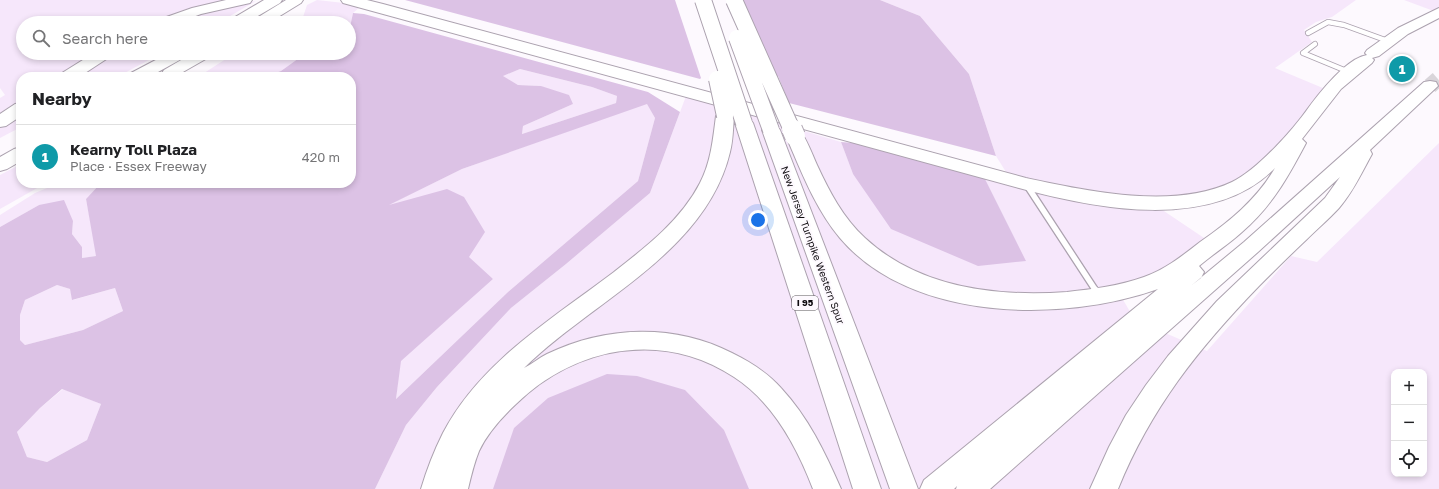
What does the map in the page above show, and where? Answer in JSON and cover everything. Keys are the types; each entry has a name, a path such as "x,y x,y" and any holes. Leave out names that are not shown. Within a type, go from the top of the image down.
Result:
{"highway":[{"path":"183,16 203,9 245,0"},
{"path":"247,16 275,0"},
{"path":"269,16 296,0"},
{"path":"348,0 1026,184 1081,196 1137,202 1178,202 1203,198 1224,193 1249,181 1262,170 1306,122 1332,89 1350,72 1388,41 1410,27 1439,12"},
{"path":"435,489 442,465 461,427 482,397 497,380 546,335 656,250 677,230 693,211 710,183 721,155 725,139 734,119 719,86 692,0"},
{"name":"I 95","path":"703,0 734,119 866,486"},
{"name":"New Jersey Turnpike Western Spur","path":"722,0 904,489"},
{"path":"734,0 823,197 843,228 865,250 900,273 943,290 986,300 1044,302 1100,296 1138,287 1169,275 1184,266 1228,233"},
{"path":"76,72 94,60"},
{"path":"146,72 168,60"},
{"path":"171,72 192,60"},
{"path":"970,489 1251,246 1436,81"},
{"path":"0,122 16,111"},
{"path":"934,489 1209,258 1228,233 1262,198 1282,172 1306,122"},
{"path":"1104,489 1124,441 1140,413 1171,370 1228,304 1278,253 1332,203 1346,184 1374,136"},
{"path":"0,149 16,141"},
{"path":"0,164 16,156"},
{"path":"454,489 465,453 479,429 496,406 528,378 566,356 593,346 620,341 649,340 678,343 706,351 731,362 754,378 772,395 791,418 816,461 827,489"}],"lane":[{"path":"1308,33 1328,22 1344,25 1388,41"},
{"path":"1315,44 1302,53 1350,72"},
{"path":"1026,184 1100,296"}],"shaded area":[{"path":"0,0 227,0 169,16 16,16 16,60 83,60 65,72 16,72 16,103 0,113 0,98 5,95 0,88"},
{"path":"317,0 344,3 360,7 353,13 352,16 303,16 307,5"},
{"path":"405,0 675,0 701,78 700,79"},
{"path":"743,0 880,0 920,16 969,74 996,156 789,103 778,76 775,76"},
{"path":"880,0 1356,0 1332,17 1316,22 1304,30 1312,42 1275,68 1330,91 1241,185 1152,203 1213,244 1119,293 1135,320 1207,351 1291,256 1317,262 1439,143 1439,489 375,489 406,425 437,387 511,308 650,193 686,96 841,142 853,174 1025,260 984,177 1011,180 996,156 969,74 920,16"},
{"path":"1404,0 1439,0 1439,13"},
{"path":"256,1 230,16 189,16"},
{"path":"353,13 364,14 648,92 680,112 650,193 511,308 437,387 406,425 375,489 0,489 0,227 39,205 64,200 73,221 72,234 82,247 82,258 96,256 86,199 96,188 356,188 356,72 278,72 296,60 356,60 356,16 352,16","holes":["520,69 592,87 617,96 616,103 522,134 523,126 573,104 569,95 541,86 518,85 503,76","647,104 655,118 638,181 508,292 396,399 401,361 493,279 469,257 485,232 464,197 447,189 389,205 462,169","57,285 70,289 72,300 115,288 123,311 83,330 25,345 20,340 20,315 25,300","62,389 101,404 87,440 47,462 27,457 17,432 40,408"]},
{"path":"101,60 149,60 126,72 83,72"},
{"path":"224,60 296,60 278,72 206,72"},
{"path":"520,69 592,87 617,96 616,103 522,134 523,126 573,104 541,86 518,85 502,76"},
{"path":"647,103 655,118 638,181 508,292 396,399 400,361 493,279 386,206 462,169"},
{"path":"16,116 16,130 0,138 0,127"},
{"path":"841,142 854,143 984,177 1026,261 978,266 891,229 853,174"},
{"path":"16,167 16,188 37,188 0,209 0,175"},
{"path":"47,188 96,188 86,199 97,256 82,258 82,247 72,234 73,221 39,205 0,227 0,215 35,193"},
{"path":"57,285 70,289 73,300 115,288 123,311 83,330 25,345 20,340 20,315 25,300"},
{"path":"607,374 637,376 685,390 724,430 749,489 493,489 514,428 548,398"},
{"path":"63,389 101,404 87,440 47,462 27,457 17,432 40,408"}],"tunnel":[{"path":"1430,86 1438,79"}],"place":[{"name":"Kearny Toll Plaza","path":"1402,69"}]}
